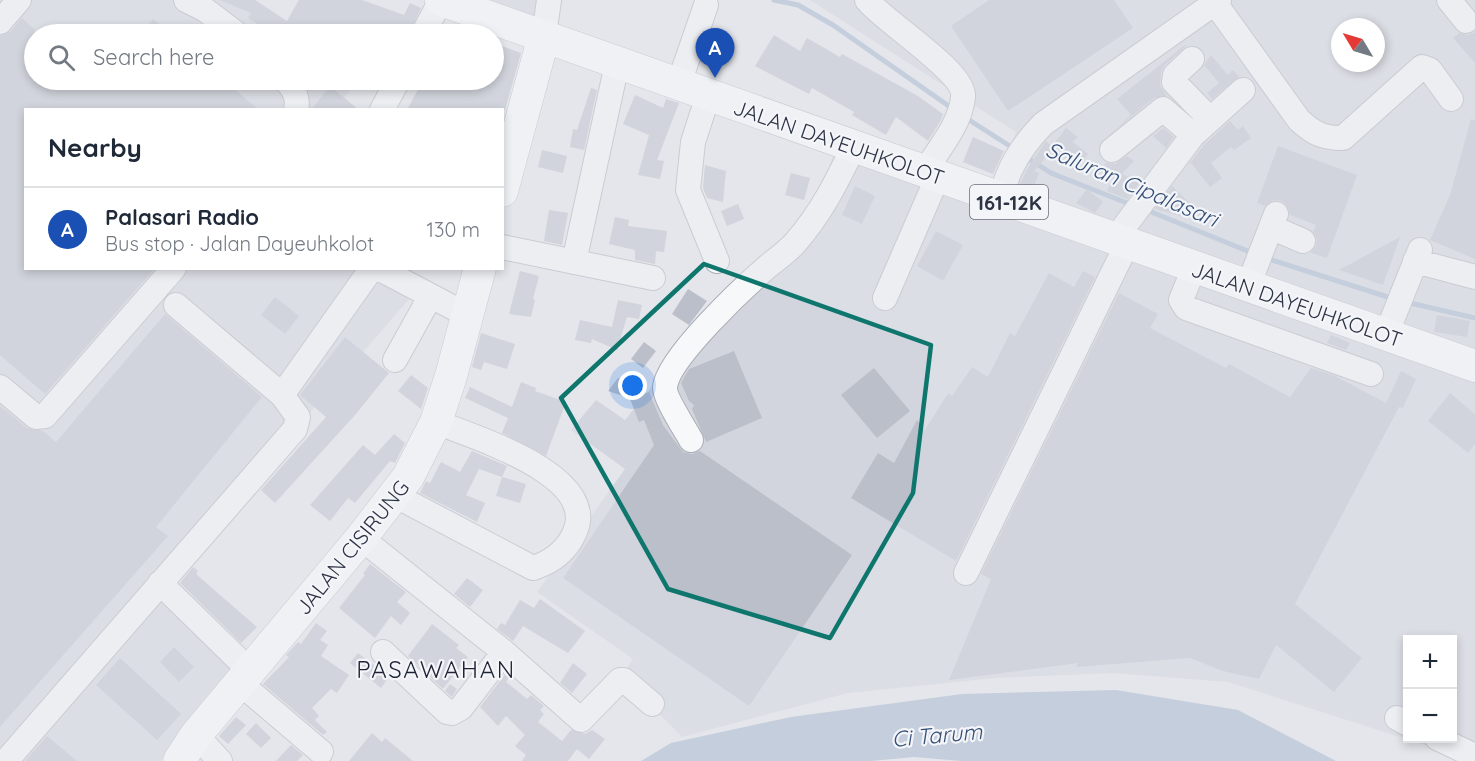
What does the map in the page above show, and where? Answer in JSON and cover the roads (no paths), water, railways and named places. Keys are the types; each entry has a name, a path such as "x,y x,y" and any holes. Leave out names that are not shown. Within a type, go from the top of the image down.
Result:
{"main road":[{"name":"JALAN DAYEUHKOLOT","path":"441,0 678,86 1194,267 1263,249 1389,327 1475,366"},
{"path":"504,184 544,36"},
{"name":"JALAN CISIRUNG","path":"179,761 196,735 396,496 436,422 479,270"}],"street":[{"path":"0,22 19,0"},
{"path":"186,0 204,9 224,24"},
{"path":"428,24 441,0"},
{"path":"544,36 549,0"},
{"path":"867,0 875,11 928,50 962,87 963,97 931,174 885,298"},
{"path":"1449,0 1466,21"},
{"path":"678,86 706,4"},
{"path":"1000,199 1009,169 1021,147 1060,110 1206,4 1299,120 1314,133 1326,138 1343,138 1422,68 1430,70 1451,99"},
{"path":"1192,59 1175,75 1174,82 1201,126"},
{"path":"574,262 617,64"},
{"path":"293,90 296,108"},
{"path":"383,108 393,90"},
{"path":"966,573 1141,204 1201,126 1243,90"},
{"path":"708,96 693,142 688,190 717,261"},
{"path":"1112,150 1163,109 1201,126"},
{"path":"691,440 664,390 667,378 683,354 724,308 793,246 811,225 827,201 854,146"},
{"path":"1263,249 1303,241"},
{"path":"504,247 653,278"},
{"path":"1389,327 1415,261 1475,278"},
{"path":"1194,267 1181,300 1186,308 1371,374"},
{"path":"0,387 36,417 45,416 172,270"},
{"path":"282,395 371,270"},
{"path":"382,270 467,315"},
{"path":"395,360 430,297"},
{"path":"6,761 296,429 298,417 282,395 176,305"},
{"path":"396,496 533,568 553,560 567,546 580,520 578,507 543,467 436,422"},
{"path":"361,538 504,652 581,720 620,680 624,680 652,704"},
{"path":"160,583 245,677 321,752"},
{"path":"383,652 447,712 452,713 464,704 504,652"},
{"path":"196,735 220,761"},
{"path":"1448,743 1475,756"}],"water":[{"name":"Ci Tarum","path":"1116,690 1238,710 1336,761 961,761 914,757 871,761 641,761 671,743 791,717 962,694"}],"waterway":[{"name":"Saluran Cipalasari","path":"774,0 798,5 833,25 953,109"},
{"name":"Saluran Cipalasari","path":"966,118 1016,150"},
{"name":"Saluran Cipalasari","path":"1026,157 1051,173 1132,205"},
{"name":"Saluran Cipalasari","path":"1144,209 1255,254"},
{"name":"Saluran Cipalasari","path":"1266,258 1394,299"},
{"name":"Saluran Cipalasari","path":"1406,302 1475,318"}],"place":[{"name":"Palasari Radio","path":"715,78"}],"district":[{"name":"PASAWAHAN","path":"436,669"}]}
